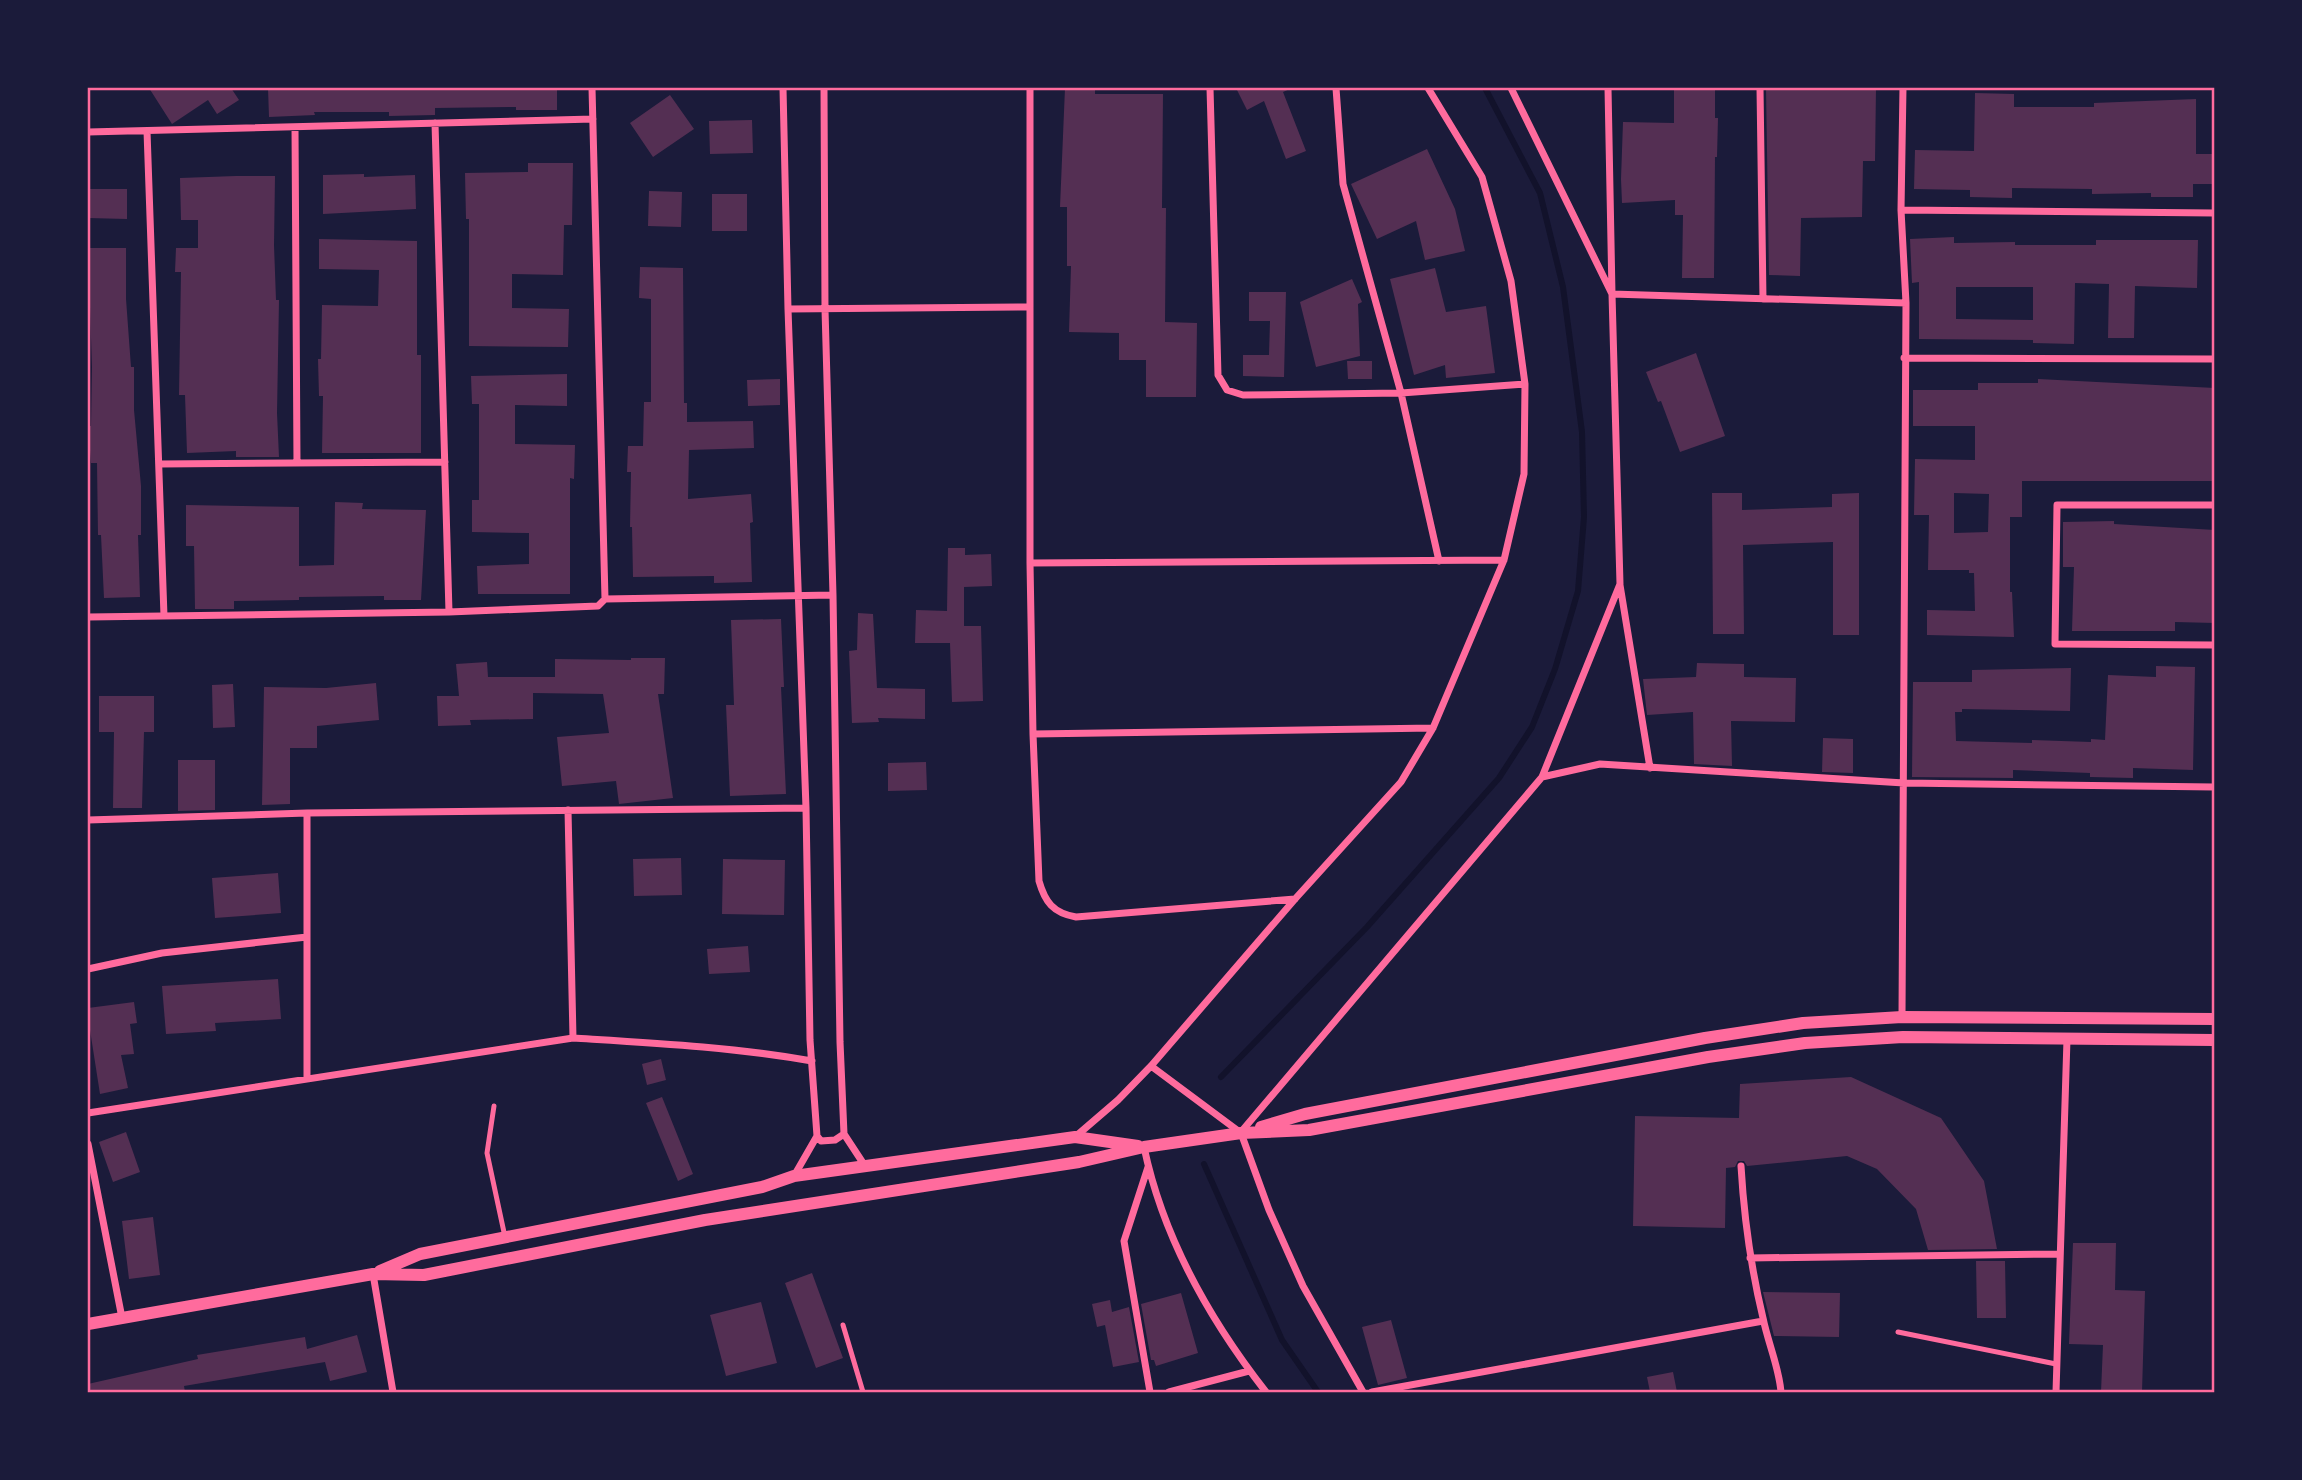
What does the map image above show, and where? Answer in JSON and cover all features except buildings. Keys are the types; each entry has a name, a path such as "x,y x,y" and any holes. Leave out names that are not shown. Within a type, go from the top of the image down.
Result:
{"street":[{"path":"592,88 605,599"},
{"path":"783,88 812,1061 817,1136 794,1176"},
{"path":"824,88 825,309 844,1134 865,1166"},
{"path":"1030,88 1030,563 1039,881 1044,898 1050,905 1076,917 1295,899"},
{"path":"1210,88 1218,375 1227,390 1243,395 1401,393 1525,384"},
{"path":"1336,88 1343,184 1401,393 1439,561"},
{"path":"1075,1137 1118,1100 1151,1066 1295,899 1401,782 1433,728 1504,560 1524,474 1525,384 1511,281 1482,177 1428,88"},
{"path":"1511,88 1612,294"},
{"path":"1608,88 1619,584 1650,768"},
{"path":"1760,88 1763,299"},
{"path":"1902,1017 1906,303 1901,210 1903,88"},
{"path":"88,132 593,119"},
{"path":"435,123 449,612"},
{"path":"295,127 298,463"},
{"path":"147,131 164,616"},
{"path":"1901,210 2214,213"},
{"path":"1612,294 1906,303"},
{"path":"788,309 1030,307"},
{"path":"1904,358 2214,359"},
{"path":"159,464 445,462"},
{"path":"2214,505 2057,505 2055,644 2214,645"},
{"path":"1030,563 1504,560"},
{"path":"1241,1133 1542,777 1619,584"},
{"path":"88,617 449,612 598,606 605,599 833,595"},
{"path":"1033,734 1433,728"},
{"path":"1542,777 1600,764 1905,783 2214,787"},
{"path":"88,820 307,813 806,808"},
{"path":"568,810 573,1038"},
{"path":"307,813 307,1079"},
{"path":"88,969 162,953 307,937"},
{"path":"1241,1133 1305,1114 1705,1038 1803,1023 1902,1017 2214,1019"},
{"path":"88,1324 373,1274 424,1275 705,1220 1079,1162 1144,1147 1241,1133 1309,1130 1708,1057 1805,1042 1903,1037 2214,1040"},
{"path":"88,1113 573,1038 705,1046 764,1052 812,1061"},
{"path":"2056,1392 2067,1040"},
{"path":"1151,1066 1241,1133 1269,1210 1297,1273 1322,1323 1363,1392"},
{"path":"817,1136 821,1141 835,1140 844,1134"},
{"path":"373,1274 420,1254 749,1190 794,1176 1075,1137 1144,1147"},
{"path":"88,1144 122,1318"},
{"path":"1144,1147 1161,1211 1178,1253 1199,1294 1249,1371 1266,1392"},
{"path":"1741,1166 1744,1223 1750,1258 1763,1321 1780,1377 1781,1392"},
{"path":"1149,1167 1124,1241 1150,1392"},
{"path":"1750,1258 2059,1254"},
{"path":"373,1274 393,1392"},
{"path":"1372,1392 1763,1321"},
{"path":"1169,1392 1249,1371"}],"lane":[{"path":"494,1106 487,1153 505,1238"},
{"path":"843,1325 863,1392"},
{"path":"1898,1332 2056,1364"}],"waterway":[{"path":"1221,1077 1367,927 1499,778 1532,727 1555,669 1578,591 1584,517 1582,432 1563,287 1540,193 1485,88"},
{"path":"1204,1164 1282,1340 1318,1392"}]}
